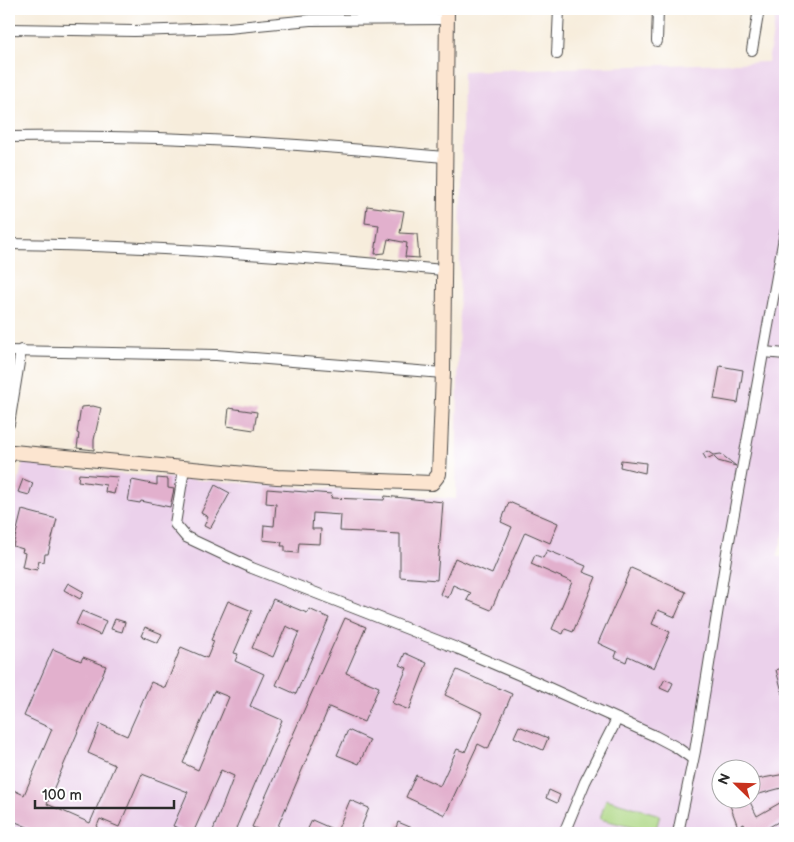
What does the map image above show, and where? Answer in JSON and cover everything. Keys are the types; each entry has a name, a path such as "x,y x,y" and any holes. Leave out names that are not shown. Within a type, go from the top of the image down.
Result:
{"main road":[{"path":"10,453 277,477 432,482 438,474 443,373 447,14"}],"street":[{"path":"557,54 559,9"},
{"path":"656,41 658,9"},
{"path":"752,50 759,9"},
{"path":"9,28 134,31 228,28 310,20 447,14"},
{"path":"9,137 103,135 197,139 444,157"},
{"path":"678,833 693,759 727,552 785,232"},
{"path":"9,244 273,255 443,270"},
{"path":"9,424 21,350"},
{"path":"9,351 216,355 443,373"},
{"path":"764,352 785,354"},
{"path":"184,469 175,524 186,537 252,568 459,649 676,746 693,759"},
{"path":"564,833 585,782 617,719"}],"shaded area":[{"path":"777,9 785,9 785,529 777,557 785,557 785,833 9,833 9,536 21,469 25,458 50,469 456,499 463,71 768,62"}],"green space":[{"path":"606,799 660,815 655,833 600,819"}],"building":[{"path":"367,206 404,211 400,233 417,234 419,258 405,257 407,243 388,239 385,253 375,254 379,225 365,223"},
{"path":"720,366 743,370 738,403 714,399"},
{"path":"93,406 101,408 94,440 94,450 77,448 81,407"},
{"path":"229,408 257,412 254,430 227,426"},
{"path":"707,451 713,455 721,454 736,466 718,461 713,456 706,459 703,454"},
{"path":"621,460 646,463 645,473 620,467"},
{"path":"79,474 118,477 114,494 105,492 106,485 78,481"},
{"path":"157,478 168,479 168,488 174,489 170,507 141,501 140,503 128,501 132,480 157,485"},
{"path":"23,479 33,483 29,495 18,492"},
{"path":"215,485 230,493 210,529 204,526 208,517 201,513"},
{"path":"267,489 332,494 331,498 384,500 385,496 443,502 437,580 400,577 400,534 340,531 341,515 313,513 312,529 321,529 320,544 299,543 298,553 285,552 285,546 281,546 282,542 263,540 264,525 274,526 276,504 266,503"},
{"path":"509,502 558,523 550,543 525,532 491,610 467,600 471,593 453,585 448,598 440,594 455,558 492,574 512,527 501,522"},
{"path":"22,510 57,519 48,554 45,554 44,562 39,561 37,570 22,567 25,553 22,552 23,549 13,546"},
{"path":"547,550 586,566 583,572 596,577 573,632 565,629 563,634 552,629 572,582 531,564 535,555 543,558"},
{"path":"631,568 686,592 675,617 658,610 652,624 670,632 654,668 628,656 626,662 615,657 617,652 598,643"},
{"path":"68,583 84,592 80,599 64,590"},
{"path":"273,599 307,613 309,609 329,618 296,694 276,685 299,632 286,626 273,657 252,648"},
{"path":"228,601 252,611 234,653 238,654 235,661 264,674 250,706 282,720 234,833 212,833 234,776 221,770 193,833 182,833 183,830 173,826 188,792 142,774 119,827 100,819 94,833 41,833 9,819 9,788 24,795 52,729 24,716 53,649 81,661 83,657 106,666 47,804 90,823 115,765 88,753 100,724 127,736 151,682 165,688 181,647 207,658 214,641 211,640","holes":["214,691 229,697 198,770 183,763"]},
{"path":"82,611 106,621 100,635 76,624"},
{"path":"345,618 366,627 346,673 379,687 364,722 329,707 275,833 268,833 252,827"},
{"path":"115,619 125,622 122,632 111,629"},
{"path":"145,627 162,634 158,643 141,636"},
{"path":"405,653 427,663 409,710 392,703 407,668 400,665"},
{"path":"785,667 785,695 783,695 776,670"},
{"path":"457,670 512,694 488,749 478,744 445,815 406,797 416,775 440,786 457,749 465,752 483,713 445,695"},
{"path":"665,679 673,683 669,692 660,688"},
{"path":"519,726 548,738 543,750 514,737"},
{"path":"348,730 370,740 359,764 337,755"},
{"path":"785,774 785,787 762,793 762,778"},
{"path":"549,790 560,795 557,803 546,798"},
{"path":"350,800 369,808 359,833 306,833 312,820 337,831"},
{"path":"785,800 785,818 764,830 747,833 744,824 738,827 732,810 754,810 757,816"},
{"path":"398,822 424,833 394,833"}]}
